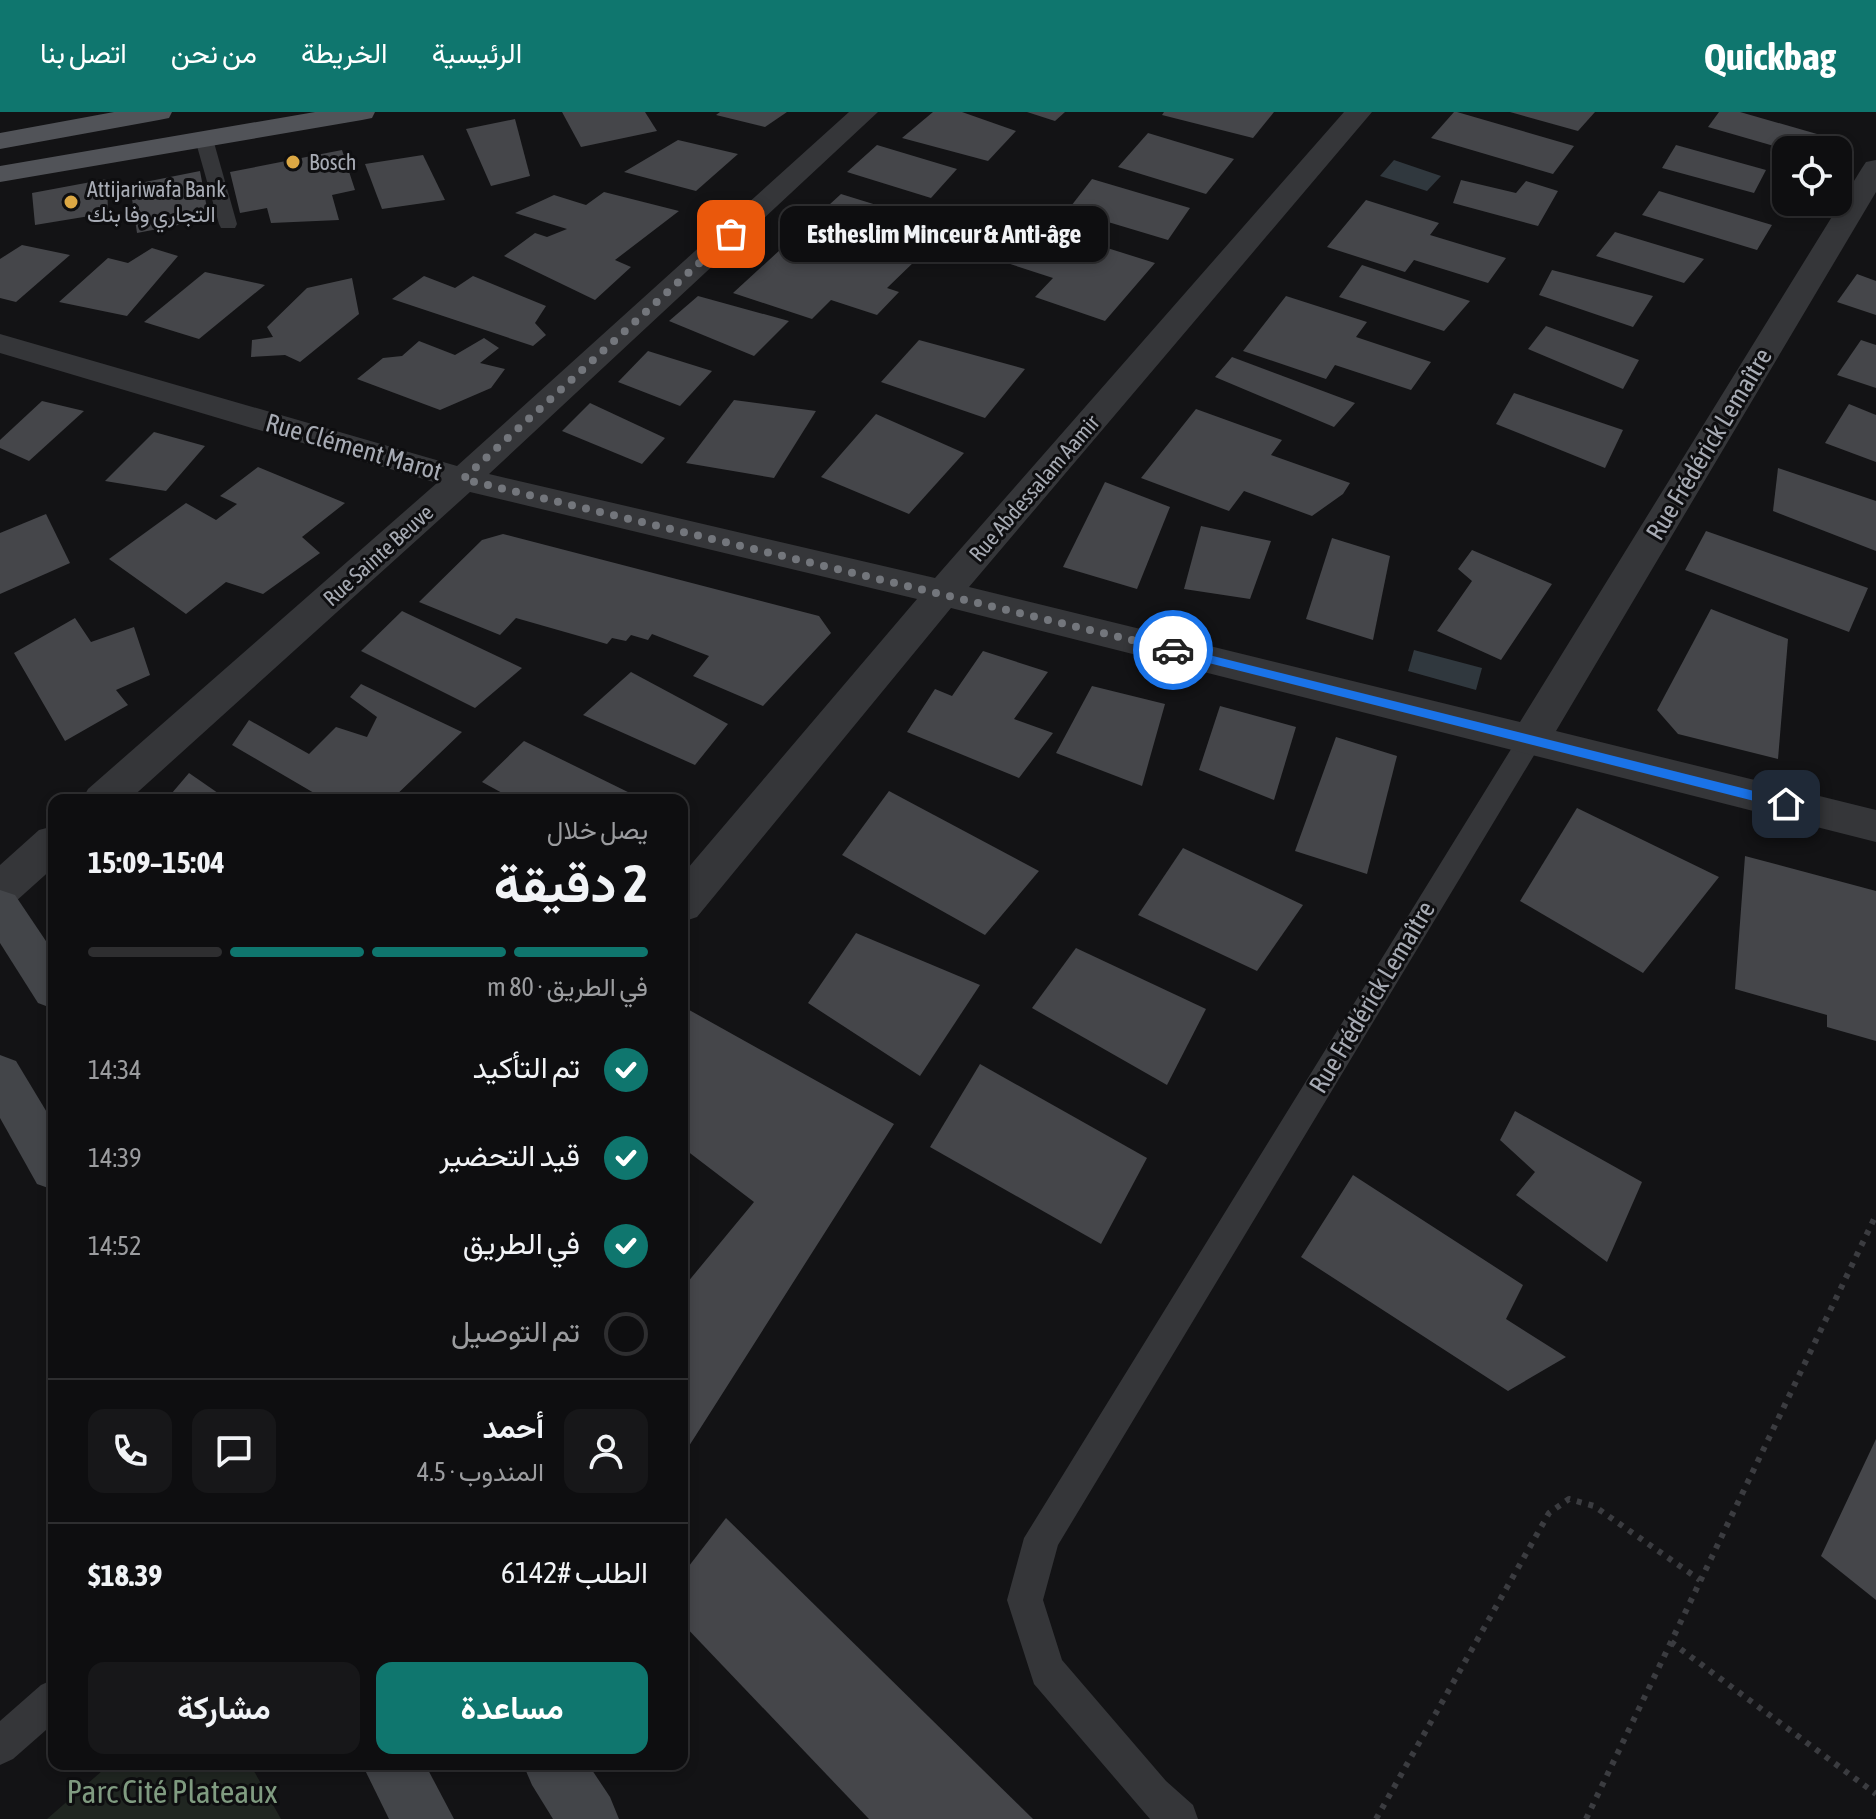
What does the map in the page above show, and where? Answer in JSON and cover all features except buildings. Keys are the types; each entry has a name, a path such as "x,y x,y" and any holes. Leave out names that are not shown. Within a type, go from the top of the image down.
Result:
{"main road":[{"path":"0,141 159,112"},
{"path":"0,174 362,112"},
{"path":"0,907 48,981"},
{"path":"0,1075 48,1158"},
{"path":"395,1770 423,1819"},
{"path":"557,1770 588,1819"}],"street":[{"name":"Rue Sainte Beuve","path":"109,794 463,479 865,112"},
{"name":"Rue Abdessalam Aamir","path":"688,898 943,593 1359,112"},
{"name":"Rue Frédérick Lemaître","path":"1530,740 1876,168"},
{"name":"Rue Clément Marot","path":"0,343 463,479 943,593 1876,826"},
{"path":"0,890 48,847"}],"lane":[{"path":"204,139 228,224"},
{"name":"Rue Frédérick Lemaître","path":"1179,1819 1152,1795 1047,1671 1025,1600 1042,1538 1530,740"},
{"path":"0,1746 48,1703"}],"path":[{"path":"1586,1819 1876,1215"},
{"path":"1376,1819 1549,1513 1569,1499 1594,1506 1700,1580"},
{"path":"1671,1642 1876,1794"}],"green space":[{"name":"Parc Cité Plateaux","path":"103,1770 253,1770 281,1819 47,1819"}],"shaded area":[{"path":"1394,160 1441,176 1427,191 1380,176"},
{"path":"1414,650 1482,668 1476,690 1408,671"}],"way so far":[{"path":"731,234 463,479 1173,650"}],"place":[{"name":"Bosch","path":"293,162"},
{"name":"Attijariwafa Bank التجاري وفا بنك","path":"71,202"},
{"name":"Estheslim Minceur & Anti-âge","path":"731,234"}],"route":[{"path":"1173,650 1786,804"}]}
